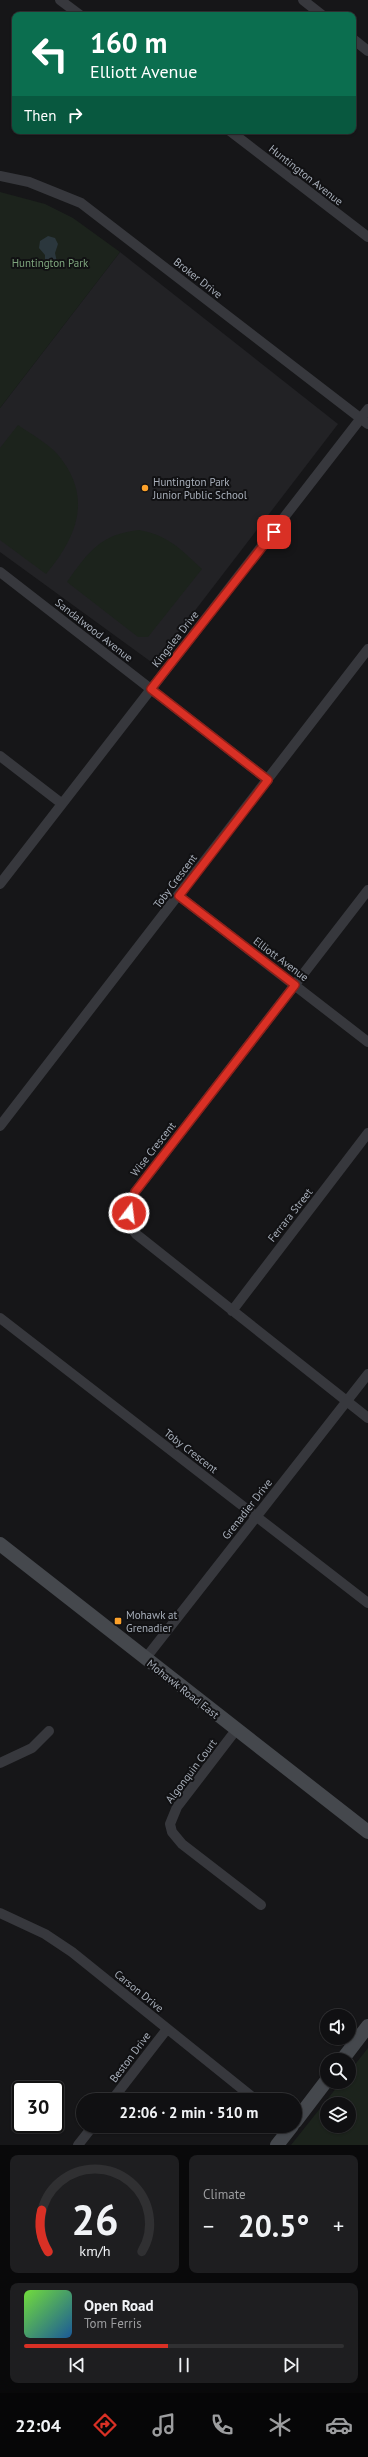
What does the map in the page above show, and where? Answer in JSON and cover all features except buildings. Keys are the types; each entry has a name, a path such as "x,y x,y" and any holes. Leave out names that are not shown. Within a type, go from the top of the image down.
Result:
{"main road":[{"name":"Mohawk Road East","path":"1,1548 368,1832"},
{"path":"347,2053 368,2026"},
{"path":"302,2112 320,2089"},
{"path":"277,2145 286,2133"}],"street":[{"path":"60,0 76,12"},
{"path":"303,0 318,12"},
{"path":"356,41 368,51"},
{"name":"Huntington Avenue","path":"234,134 368,237"},
{"name":"Broker Drive","path":"0,176 29,182 81,204 364,422"},
{"name":"Kingslea Drive","path":"0,884 61,803 364,422 368,409"},
{"name":"Sandalwood Avenue","path":"0,572 268,780"},
{"name":"Toby Crescent","path":"0,1126 368,650"},
{"path":"0,756 61,803"},
{"name":"Wise Crescent","path":"368,890 135,1192 128,1209 129,1223 136,1234 368,1418"},
{"name":"Elliott Avenue","path":"179,896 368,1042"},
{"name":"Ferrara Street","path":"232,1311 368,1133"},
{"name":"Toby Crescent","path":"0,1318 368,1603"},
{"name":"Grenadier Drive","path":"145,1659 368,1374"},
{"name":"Algonquin Court","path":"236,1730 177,1807 170,1824 172,1832 182,1844 261,1906"},
{"path":"0,1763 32,1748 49,1731"},
{"name":"Carson Drive","path":"0,1913 19,1920 59,1943 247,2093"},
{"name":"Beston Drive","path":"117,2093 167,2029"},
{"path":"78,2145 87,2133"}],"shaded area":[{"path":"48,236 55,238 58,244 55,253 57,262 51,265 45,262 45,255 39,248 40,241"},
{"name":"Huntington Park Junior Public School","path":"120,252 338,424 154,664 0,552 0,408"}],"green space":[{"name":"Huntington Park","path":"0,192 45,204 73,218 120,252 0,408"},
{"path":"18,425 45,443 59,456 76,487 78,502 77,517 73,531 66,546 46,574 0,540 0,448"},
{"path":"139,530 159,536 174,544 202,569 148,637 138,637 67,582 89,553 105,540 126,532"},
{"path":"368,2048 368,2145 291,2145 320,2108 320,2133 356,2133 356,2097 329,2097 335,2089 356,2089 356,2063"}],"place":[{"name":"Huntington Park Junior Public School","path":"145,488"},
{"name":"Mohawk at Grenadier","path":"118,1621"}],"route":[{"path":"129,1213 128,1209 135,1192 295,985 179,896 268,780 151,689 274,532"}]}
